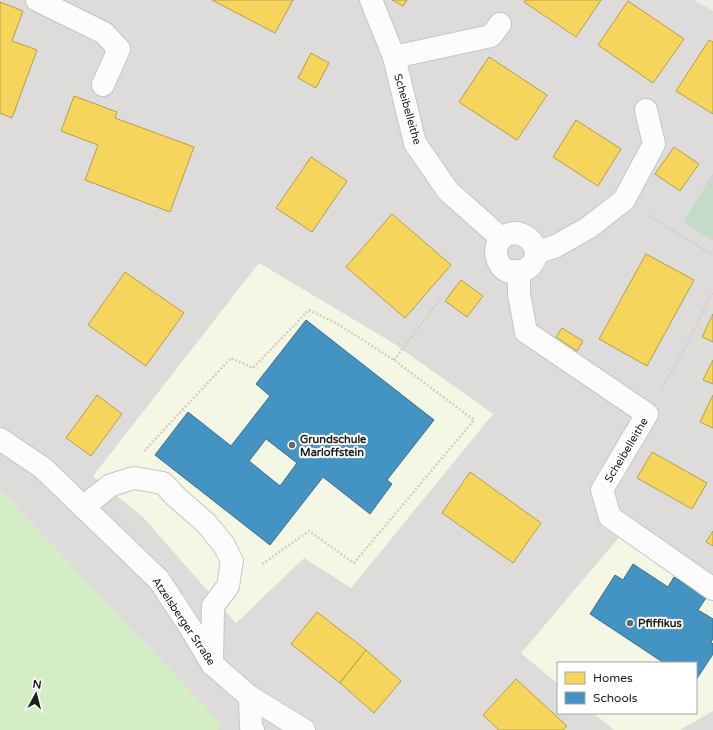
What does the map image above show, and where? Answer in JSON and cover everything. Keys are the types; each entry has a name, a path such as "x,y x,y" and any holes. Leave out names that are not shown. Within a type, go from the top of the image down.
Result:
{"street":[{"path":"38,0 104,33 119,49 103,85"},
{"name":"Scheibelleithe","path":"371,0 394,57 415,143 448,191 501,238"},
{"path":"394,57 491,36 500,24"},
{"path":"536,253 556,246 588,228 624,200 654,144 646,110"},
{"path":"516,233 524,235 532,241 536,253 534,261 530,267 524,271 507,271 499,263 497,247 501,238 509,234 516,233"},
{"name":"Scheibelleithe","path":"519,272 518,294 526,332 647,414 602,490 610,517 713,589"},
{"name":"Atzelsberger Straße","path":"0,439 43,468 159,580 212,664 250,698 304,730"},
{"path":"83,507 111,485 134,478 163,483 175,496 206,523 224,545 232,561 228,586 213,606 212,664"},
{"path":"250,698 251,726 253,730"}],"path":[{"path":"624,200 713,255"},
{"path":"647,414 684,350 713,291"},
{"path":"394,360 440,298"},
{"path":"121,482 132,464 231,358 253,368 309,310 336,323 394,360 474,420 354,563 309,531 260,565 230,575"}],"shaded area":[{"path":"0,0 694,0 713,11 713,173 683,222 713,241 713,730 217,730 220,723 0,490","holes":["493,414 304,558 236,623 144,518 93,476"]},
{"path":"713,173 713,241 683,222"},
{"name":"Grundschule Marloffstein","path":"259,263 393,343 493,414 351,588 304,558 236,623 144,518 93,476"},
{"name":"Pfiffikus","path":"622,534 713,592 713,711 680,730 614,730 594,714 697,714 697,662 557,662 557,683 521,653"}],"green space":[{"path":"0,490 220,723 217,730 0,730"}],"building: Homes":[{"path":"212,0 293,0 275,33"},
{"path":"392,0 407,0 403,6"},
{"path":"525,0 601,0 576,37 524,2"},
{"path":"628,1 684,39 653,83 598,45"},
{"path":"0,2 23,11 12,41 37,50 12,118 0,113"},
{"path":"709,40 713,42 713,114 676,91"},
{"path":"311,53 329,63 316,88 298,78"},
{"path":"489,57 547,95 517,140 459,102"},
{"path":"74,96 117,112 115,118 194,147 170,212 85,180 98,145 61,131"},
{"path":"576,120 621,149 598,186 553,157"},
{"path":"674,147 699,164 680,191 655,174"},
{"path":"311,157 347,181 312,232 276,208"},
{"path":"392,214 451,265 405,318 346,267"},
{"path":"646,254 694,280 647,366 599,339"},
{"path":"125,272 184,313 146,366 88,325"},
{"path":"461,280 483,296 467,317 445,301"},
{"path":"713,314 713,342 702,337"},
{"path":"562,328 583,341 577,351 556,337"},
{"path":"713,360 713,384 703,380"},
{"path":"97,395 122,414 91,456 66,438"},
{"path":"713,395 713,428 700,422"},
{"path":"652,452 707,483 692,509 637,478"},
{"path":"470,472 541,523 513,563 442,513"},
{"path":"713,531 713,546 706,542"},
{"path":"317,612 366,650 340,683 291,644"},
{"path":"366,650 401,681 374,713 340,683"},
{"path":"516,679 567,726 563,730 499,730 483,715"}],"building: Schools":[{"path":"306,320 434,420 387,480 392,484 370,514 323,477 270,545 155,455 188,412 231,446 270,396 256,384","holes":["266,439 297,463 280,486 249,461"]},
{"path":"633,564 668,587 674,577 695,590 699,584 710,592 698,610 713,619 713,639 711,642 713,644 713,654 697,678 697,662 662,662 590,614 615,575 623,580"}],"place":[{"name":"Grundschule Marloffstein","path":"292,445"},
{"name":"Pfiffikus","path":"630,623"}]}
